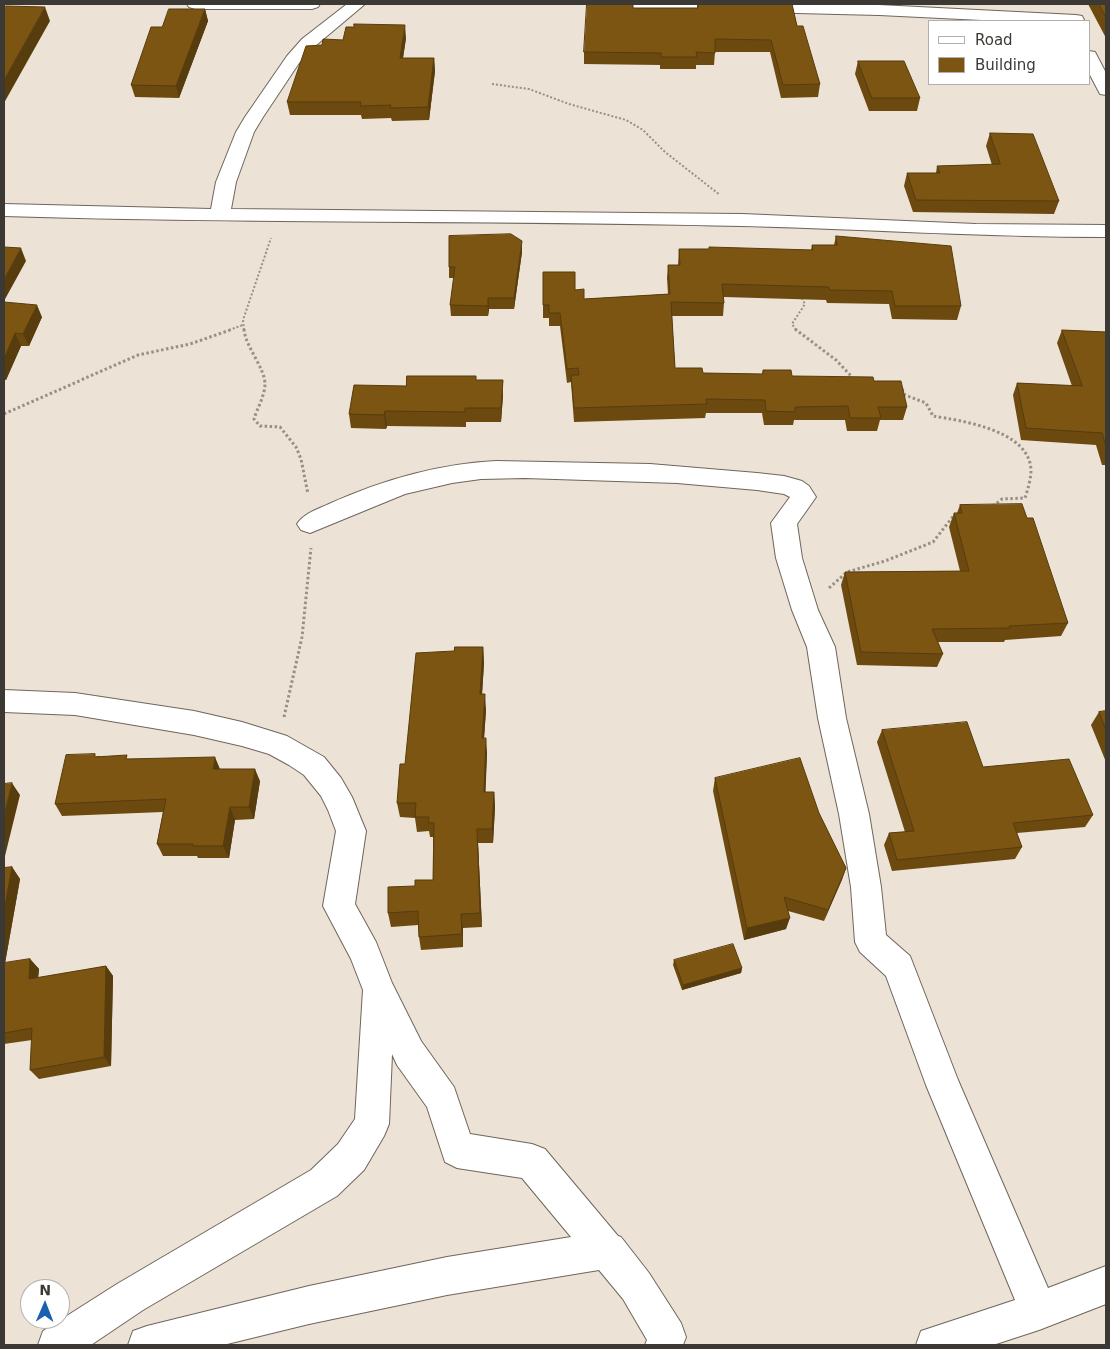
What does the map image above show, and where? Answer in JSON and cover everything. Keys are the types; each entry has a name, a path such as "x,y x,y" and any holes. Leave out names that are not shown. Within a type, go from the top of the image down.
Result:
{"street":[{"path":"195,4 312,4"},
{"path":"220,216 226,182 245,132 254,117 293,60 308,43 357,4"},
{"path":"633,4 879,10 1025,19 1075,15"},
{"path":"1090,58 1106,90"},
{"path":"4,210 220,216 742,220 976,230 1106,232"},
{"path":"310,524 368,497 398,487 454,474 503,470 621,472 714,477 794,487 804,497 784,523 789,558 805,610 821,648 832,718 854,814 866,887 872,942 899,967 943,1085 1040,1311"},
{"path":"4,701 75,704 132,712 242,734 277,744 314,766 331,787 342,806 351,831 340,906 366,953 378,988 409,1053 442,1099 457,1150 532,1162 608,1250 636,1286 667,1337 664,1345"},
{"path":"57,1345 130,1297 324,1183 351,1157 372,1124 378,988"},
{"path":"148,1345 309,1305 420,1282 608,1250"},
{"path":"935,1345 1040,1311 1106,1285"}],"path":[{"path":"492,84 530,89 569,104 626,120 643,130 673,159 714,188 742,220"},
{"path":"276,216 269,244 243,320 244,337 255,356 265,384 254,419 260,426 280,427 296,447 307,485 311,550 302,637 277,744"},
{"path":"796,289 805,304 794,319 792,324 794,328 806,340 836,360 852,378 859,378"},
{"path":"4,414 138,355 190,344 243,325"},
{"path":"896,386 901,388 905,395 926,403 934,416 980,426 999,433 1024,452 1030,464 1030,478 1025,498 1002,500 991,507"},
{"path":"805,610 847,572 885,561 933,542 956,514"}],"building":[{"path":"587,4 633,4 633,8 698,8 698,4 792,4 797,26 803,26 820,84 783,85 771,40 715,39 715,53 696,52 697,57 661,57 661,53 584,52"},
{"path":"1099,4 1106,4 1106,17"},
{"path":"6,6 45,7 4,80 4,10"},
{"path":"169,9 205,9 176,86 131,85 151,27 162,27"},
{"path":"354,24 405,25 400,58 434,58 428,107 390,108 391,105 360,106 361,102 287,102 306,46 322,45 323,39 343,40 346,27 354,27"},
{"path":"858,61 904,61 920,98 872,98"},
{"path":"990,133 1033,134 1059,201 916,200 907,173 940,173 937,166 1000,164"},
{"path":"511,234 522,241 514,298 488,298 488,306 450,305 455,267 449,267 449,236"},
{"path":"836,236 951,246 961,306 895,306 892,291 830,290 829,287 722,284 724,303 671,302 675,368 702,368 703,373 763,374 763,370 791,370 792,376 873,377 874,381 901,381 907,407 878,407 881,418 850,418 848,406 795,407 795,412 766,411 765,400 706,399 707,404 574,408 571,375 579,375 578,368 567,369 560,313 549,313 549,305 543,305 543,272 575,272 575,290 584,289 584,299 670,294 668,265 680,265 679,249 709,249 709,247 813,250 812,245 837,245"},
{"path":"4,247 21,248 4,279"},
{"path":"4,302 37,305 23,334 15,333 4,359"},
{"path":"1062,330 1106,332 1106,446 1102,433 1026,428 1017,383 1082,386"},
{"path":"407,376 476,376 476,380 503,380 501,408 465,408 465,412 385,411 384,415 349,414 354,385 406,386"},
{"path":"1022,504 1027,518 1033,518 1068,623 1009,626 1010,628 932,629 943,654 861,652 845,572 969,571 954,513 962,513 960,505"},
{"path":"455,647 483,647 480,694 485,694 482,738 486,738 484,792 494,792 492,829 477,829 480,913 461,914 462,934 419,937 418,911 388,913 388,887 415,886 415,880 433,880 434,823 428,823 429,817 415,817 416,803 397,803 400,764 405,764 416,653 454,651"},
{"path":"1106,711 1106,730 1099,712"},
{"path":"967,722 983,767 1069,759 1093,815 1013,823 1022,847 897,860 889,833 914,831 882,730"},
{"path":"95,754 95,757 127,755 126,759 215,757 213,769 255,769 249,807 230,807 223,846 157,844 166,799 55,804 66,755"},
{"path":"800,758 819,813 846,868 828,910 784,897 790,918 747,928 715,778"},
{"path":"12,783 4,815 4,784"},
{"path":"12,867 4,911 4,868"},
{"path":"733,944 742,968 683,985 674,960"},
{"path":"30,959 29,979 106,966 104,1057 30,1070 32,1028 4,1033 4,963"}]}
